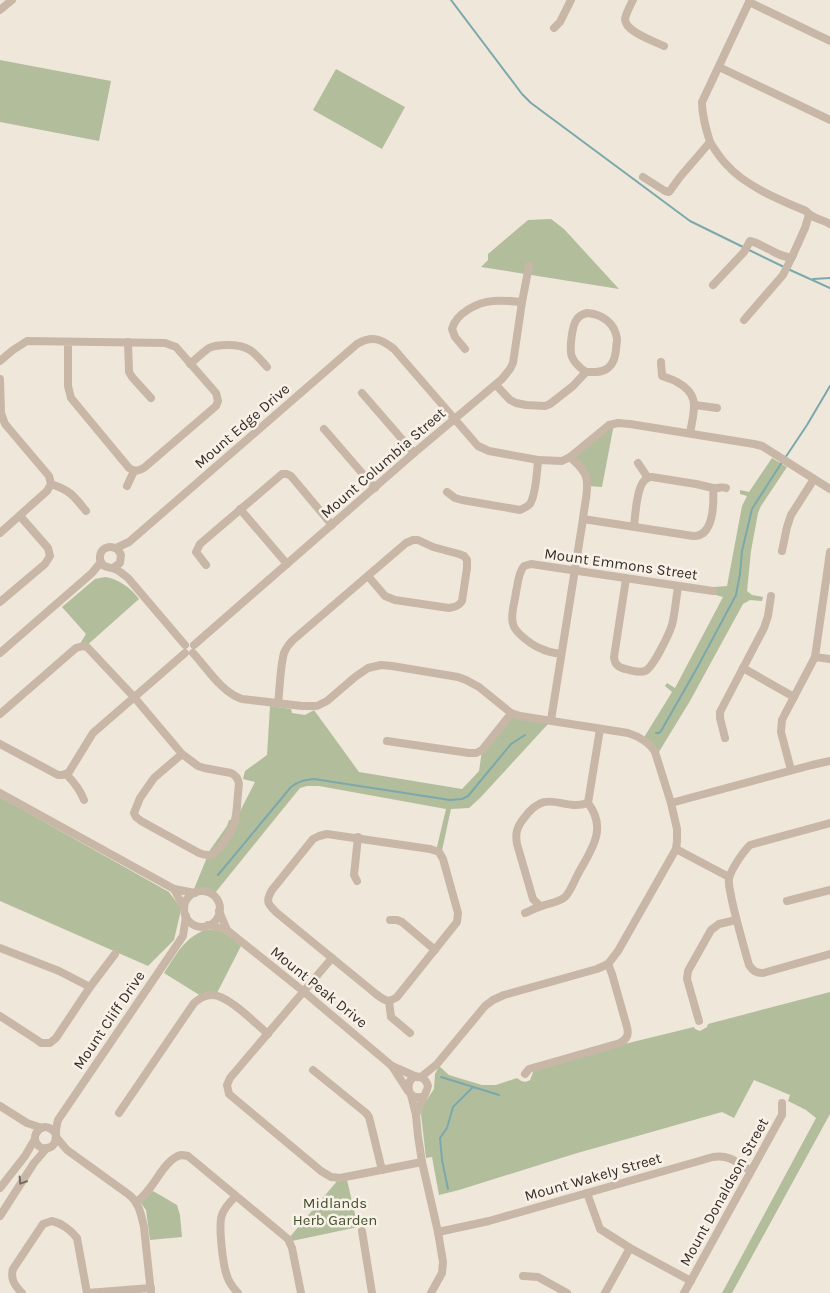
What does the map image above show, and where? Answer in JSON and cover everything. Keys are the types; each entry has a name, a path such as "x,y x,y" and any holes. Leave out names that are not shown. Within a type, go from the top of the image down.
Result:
{"street":[{"path":"0,10 12,0"},
{"path":"554,28 560,22 571,0"},
{"path":"633,0 625,20 627,26 664,46"},
{"path":"830,41 750,1 702,104 704,125 710,142 726,165 761,191 806,212 809,216 830,224"},
{"path":"719,67 830,120"},
{"path":"643,177 669,192 710,142"},
{"path":"744,320 783,275 809,216"},
{"path":"713,286 744,252 750,241 756,242 786,257 792,257"},
{"name":"Mount Columbia Street","path":"66,774 92,733 507,374 513,363 529,266"},
{"path":"464,349 452,329 455,321 462,314 482,303 505,300 522,302"},
{"path":"496,385 516,403 545,406 573,386 586,372 602,371 608,368 615,357 617,339 615,331 607,319 594,313 587,313 578,318 571,342 572,356 575,362 586,372"},
{"name":"Mount Edge Drive","path":"92,574 119,565 120,555 129,542 357,344 370,339 378,340 394,349 454,419"},
{"path":"0,361 18,345 27,341 170,344 176,347 216,393 218,401 216,406 141,470 134,471 129,468 71,398 68,386 68,342"},
{"path":"128,342 132,377 151,398"},
{"path":"190,364 209,348 221,344 244,346 254,352 267,367"},
{"path":"661,362 662,376 676,381 687,389 692,396 695,405 690,433"},
{"path":"0,379 1,413 5,424 49,476 51,484 47,491 0,533"},
{"path":"362,393 414,453"},
{"path":"695,405 717,408"},
{"path":"454,419 478,446 483,449 495,453 538,460 562,461 570,457 604,428 612,424 630,424 754,444 762,446 830,489"},
{"path":"324,429 375,488"},
{"path":"551,720 587,486 586,477 570,457"},
{"path":"447,492 462,500 520,510 529,505 532,499 538,460"},
{"path":"638,463 648,478"},
{"path":"127,486 134,471"},
{"path":"206,565 196,553 196,549 200,544 279,475 284,473 291,476 332,524"},
{"path":"634,527 640,488 644,480 648,478 652,477 713,488 726,488"},
{"path":"782,551 791,515 814,479"},
{"path":"51,484 71,494 86,511"},
{"path":"583,519 693,536 702,535 709,527 713,504 713,488"},
{"path":"240,509 287,564"},
{"path":"0,602 45,564 50,556 48,548 20,516"},
{"path":"278,702 284,653 288,646 368,576 406,543 418,540 433,547 464,556 467,560 462,601 455,607 449,608 388,598 368,576"},
{"name":"Mount Edge Drive","path":"0,653 92,574 101,562 100,555 103,550 109,547 120,555"},
{"path":"120,555 128,578"},
{"path":"791,770 781,726 785,714 815,657 830,556"},
{"path":"101,562 128,578 225,689 233,695 246,700 313,706 322,704 368,668 381,665 458,677 479,687 511,712 520,716 631,734 652,747 657,756 671,803 678,829 678,842 676,849 618,951 608,964 597,969 504,995 485,1006 437,1064 427,1083 427,1092 416,1115"},
{"name":"Mount Emmons Street","path":"561,654 543,650 522,636 513,624 513,609 520,573 524,566 531,564 574,572 713,591"},
{"path":"626,579 614,662 620,668 640,672 650,667 670,631 678,587"},
{"path":"725,738 720,712 764,628 771,596"},
{"path":"0,714 76,648 83,646 92,650 182,754 204,768 230,773 238,780 237,804 232,828 219,848 211,855 207,856 199,853 140,821 134,813 140,798 149,784 182,754"},
{"path":"815,657 830,659"},
{"path":"743,668 794,696"},
{"path":"387,741 476,753 482,750 511,712"},
{"path":"525,913 565,897 595,842 598,828 597,821 588,803 600,729"},
{"path":"0,744 58,775 66,774 76,784 84,800"},
{"path":"671,803 830,761"},
{"name":"Mount Peak Drive","path":"0,793 174,889 195,893 205,892 214,896 218,901 219,911 227,930"},
{"path":"540,906 533,899 517,844 516,836 519,826 529,812 542,802 549,801 577,805 588,803"},
{"path":"830,823 750,846 740,858 730,877 729,885 736,920 752,970 763,973 830,954"},
{"path":"327,834 358,837 438,852 442,856 459,915 456,926 398,997 389,1001 383,999 332,958 270,906 268,901 268,896 272,890 313,839 327,834"},
{"path":"357,882 354,875 358,837"},
{"path":"676,849 730,877"},
{"path":"174,889 191,923 199,926"},
{"path":"787,901 830,890"},
{"path":"185,912 187,900 195,893"},
{"path":"208,925 215,920 219,911"},
{"name":"Mount Cliff Drive","path":"183,936 185,912"},
{"path":"390,920 402,922 435,950"},
{"path":"699,1021 687,979 688,971 710,930 719,924 736,920"},
{"name":"Mount Peak Drive","path":"199,926 208,925 227,930 392,1066 410,1093 416,1115 422,1162 443,1262 442,1272 431,1293"},
{"name":"Mount Cliff Drive","path":"56,1135 58,1120 183,936 199,926"},
{"path":"0,948 60,971 90,987"},
{"path":"0,1016 41,1043 50,1044 114,954"},
{"path":"332,958 230,1078 227,1085 229,1094 331,1177 340,1178 422,1162"},
{"path":"525,1074 529,1069 620,1043 626,1037 628,1033 627,1027 608,964"},
{"path":"118,1113 194,1003 204,996 215,995 227,999 268,1034"},
{"path":"389,1001 391,1017 410,1033"},
{"path":"424,1096 415,1097 410,1093 408,1086 412,1079 419,1077 437,1064"},
{"name":"Mount Peak Drive","path":"392,1066 425,1079 427,1083"},
{"path":"313,1070 369,1117 382,1170"},
{"name":"Mount Donaldson Street","path":"684,1293 782,1115 782,1103"},
{"path":"0,1106 27,1123 52,1128 67,1150 128,1194 136,1202 144,1227 151,1290 87,1293 78,1238 60,1224 52,1221 43,1224 13,1269 12,1279 22,1293"},
{"name":"Mount Cliff Drive","path":"43,1127 58,1120"},
{"path":"27,1123 38,1146 41,1148 49,1147 67,1150"},
{"path":"0,1188 25,1156 39,1129 43,1127"},
{"path":"0,1216 34,1163 54,1144 56,1135"},
{"path":"136,1202 148,1192 173,1158 182,1154 188,1156 235,1197 288,1239 292,1248 301,1293"},
{"name":"Mount Wakely Street","path":"438,1232 489,1221 721,1156 728,1157 751,1171"},
{"path":"587,1193 600,1229 630,1248 691,1281"},
{"path":"235,1197 222,1215 220,1229 226,1273 230,1284 238,1293"},
{"path":"362,1231 372,1293"},
{"path":"606,1293 630,1248"},
{"path":"523,1276 538,1277 566,1293"}],"green space":[{"path":"0,60 111,81 99,141 0,122"},
{"path":"336,69 405,107 382,149 313,110"},
{"path":"551,219 564,229 619,289 481,267 488,260 488,254 528,220"},
{"path":"614,424 602,487 588,486 571,459"},
{"path":"772,458 787,467 758,513 751,551 747,591 752,595 763,597 762,601 750,600 743,604 690,701 657,755 643,739 672,692 665,686 667,683 675,688 723,597 712,594 714,587 727,586 742,506 747,496 740,494 740,490 749,492"},
{"path":"105,577 124,585 139,599 85,647 78,647 86,634 62,607 95,579"},
{"path":"270,706 291,709 292,713 305,715 314,710 359,772 462,789 479,771 482,750 510,716 549,723 469,808 451,809 441,855 436,851 446,809 319,786 307,786 300,788 215,893 194,889 210,850 227,826 229,820 236,819 255,782 243,779 245,771 267,755"},
{"path":"0,797 169,892 180,907 174,940 148,966 0,901"},
{"path":"205,930 221,932 241,946 217,993 201,996 164,973 186,942"},
{"path":"830,992 830,1114 732,1293 722,1293 816,1118 806,1110 788,1101 790,1095 754,1080 734,1118 722,1112 439,1195 432,1157 426,1158 421,1114 424,1104 434,1089 435,1074 439,1066 449,1075 482,1085 496,1085 517,1078 527,1082 530,1080 534,1070 612,1047 694,1027 700,1031 707,1027 708,1024"},
{"name":"Midlands Herb Garden","path":"338,1180 347,1180 358,1227 292,1241 289,1238"},
{"path":"153,1191 177,1205 182,1237 150,1240 146,1210 141,1203"}],"waterway":[{"path":"451,0 522,94 531,103 690,221 743,247"},
{"path":"747,249 784,267"},
{"path":"788,269 830,288"},
{"path":"813,279 830,278"},
{"path":"785,458 830,386"},
{"path":"656,733 661,731 736,595 742,551 752,509 782,462"},
{"path":"218,875 291,787 299,782 314,779 450,800 462,799 468,796 511,744 525,735"},
{"path":"441,1077 499,1095"},
{"path":"448,1189 440,1138 447,1128 453,1107 473,1087"}]}
